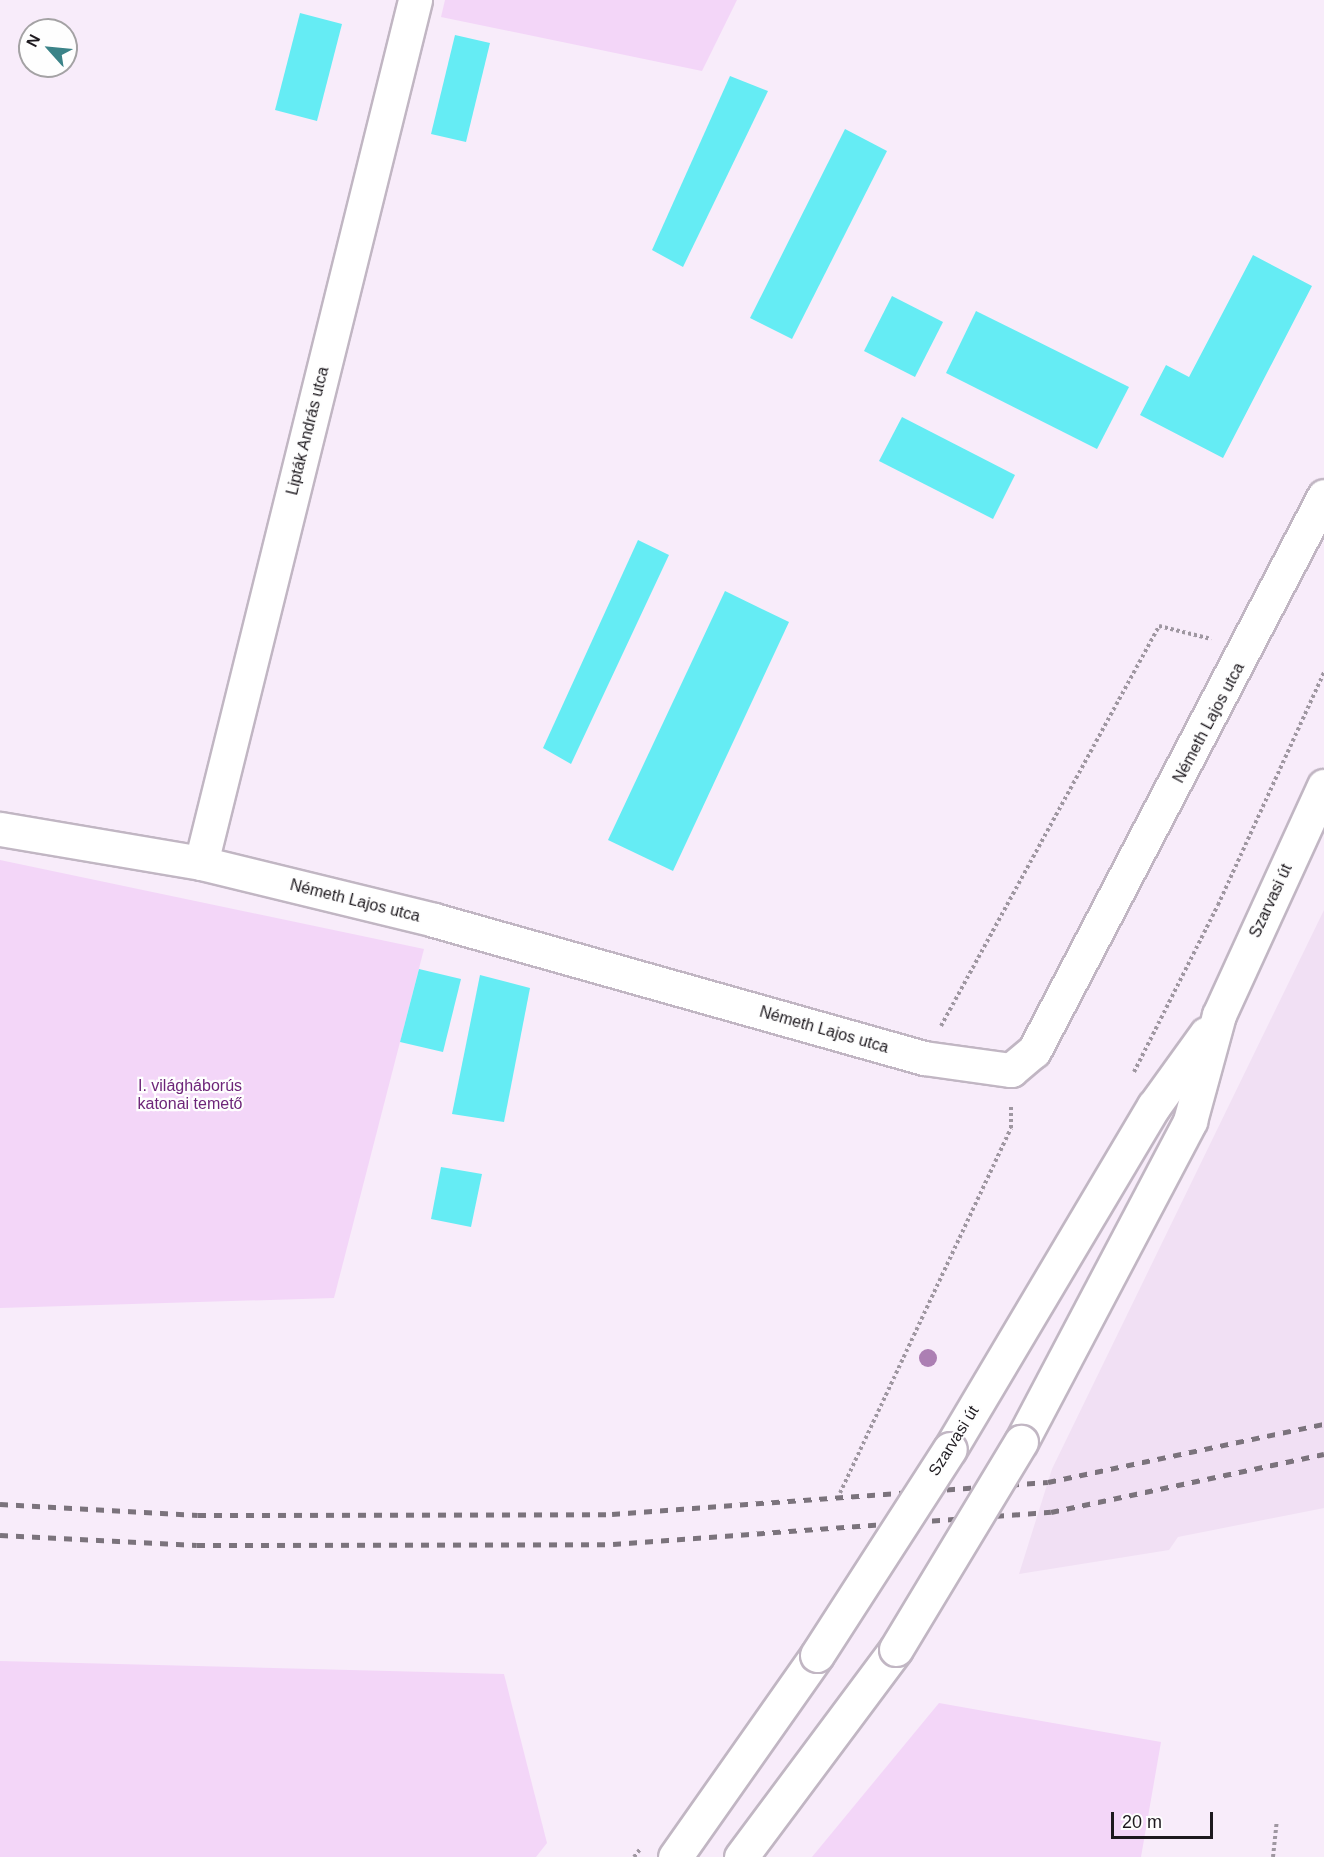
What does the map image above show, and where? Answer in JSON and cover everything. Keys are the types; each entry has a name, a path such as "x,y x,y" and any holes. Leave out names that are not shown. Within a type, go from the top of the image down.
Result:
{"street":[{"name":"Lipták András utca","path":"201,863 415,0"},
{"name":"Németh Lajos utca","path":"0,829 201,863 434,920 924,1058 1011,1070 1034,1051 1249,648 1324,496"},
{"name":"Szarvasi út","path":"741,1857 896,1649 1021,1442 1190,1121 1219,1015 1324,786"},
{"name":"Szarvasi út","path":"675,1857 817,1655 950,1449 1154,1106 1219,1015"}],"path":[{"path":"924,1058 1159,626 1249,648"},
{"path":"1132,1076 1218,905 1324,672"},
{"path":"840,1493 1011,1128 1011,1070"},
{"path":"1273,1857 1276,1821"}],"shaded area":[{"path":"1324,910 1324,1508 1178,1537 1169,1550 1019,1574 1052,1469"}],"green space":[{"path":"445,0 737,0 702,71 441,17"},
{"name":"I. világháborús katonai temető","path":"0,860 424,949 334,1298 0,1308"},
{"path":"0,1661 504,1674 547,1843 536,1857 0,1857"},
{"path":"939,1703 1161,1742 1141,1857 812,1857"}],"building":[{"path":"300,13 342,24 317,121 275,110"},
{"path":"455,35 490,43 466,142 431,134"},
{"path":"730,76 768,91 683,267 652,250"},
{"path":"845,129 887,151 792,339 750,318"},
{"path":"1253,255 1312,286 1223,458 1140,415 1166,365 1189,377"},
{"path":"892,296 943,322 915,377 864,351"},
{"path":"976,311 1129,387 1097,449 946,373"},
{"path":"902,417 1015,475 993,519 879,461"},
{"path":"638,540 669,555 571,764 543,748"},
{"path":"725,591 789,622 673,871 608,840"},
{"path":"419,969 461,979 443,1052 400,1042"},
{"path":"480,975 530,988 504,1122 452,1114"},
{"path":"441,1167 482,1174 471,1227 431,1219"}],"railway":[{"path":"0,1504 198,1515 612,1514 1048,1482 1324,1424"},
{"path":"0,1535 197,1545 613,1544 1051,1512 1324,1454"}]}
